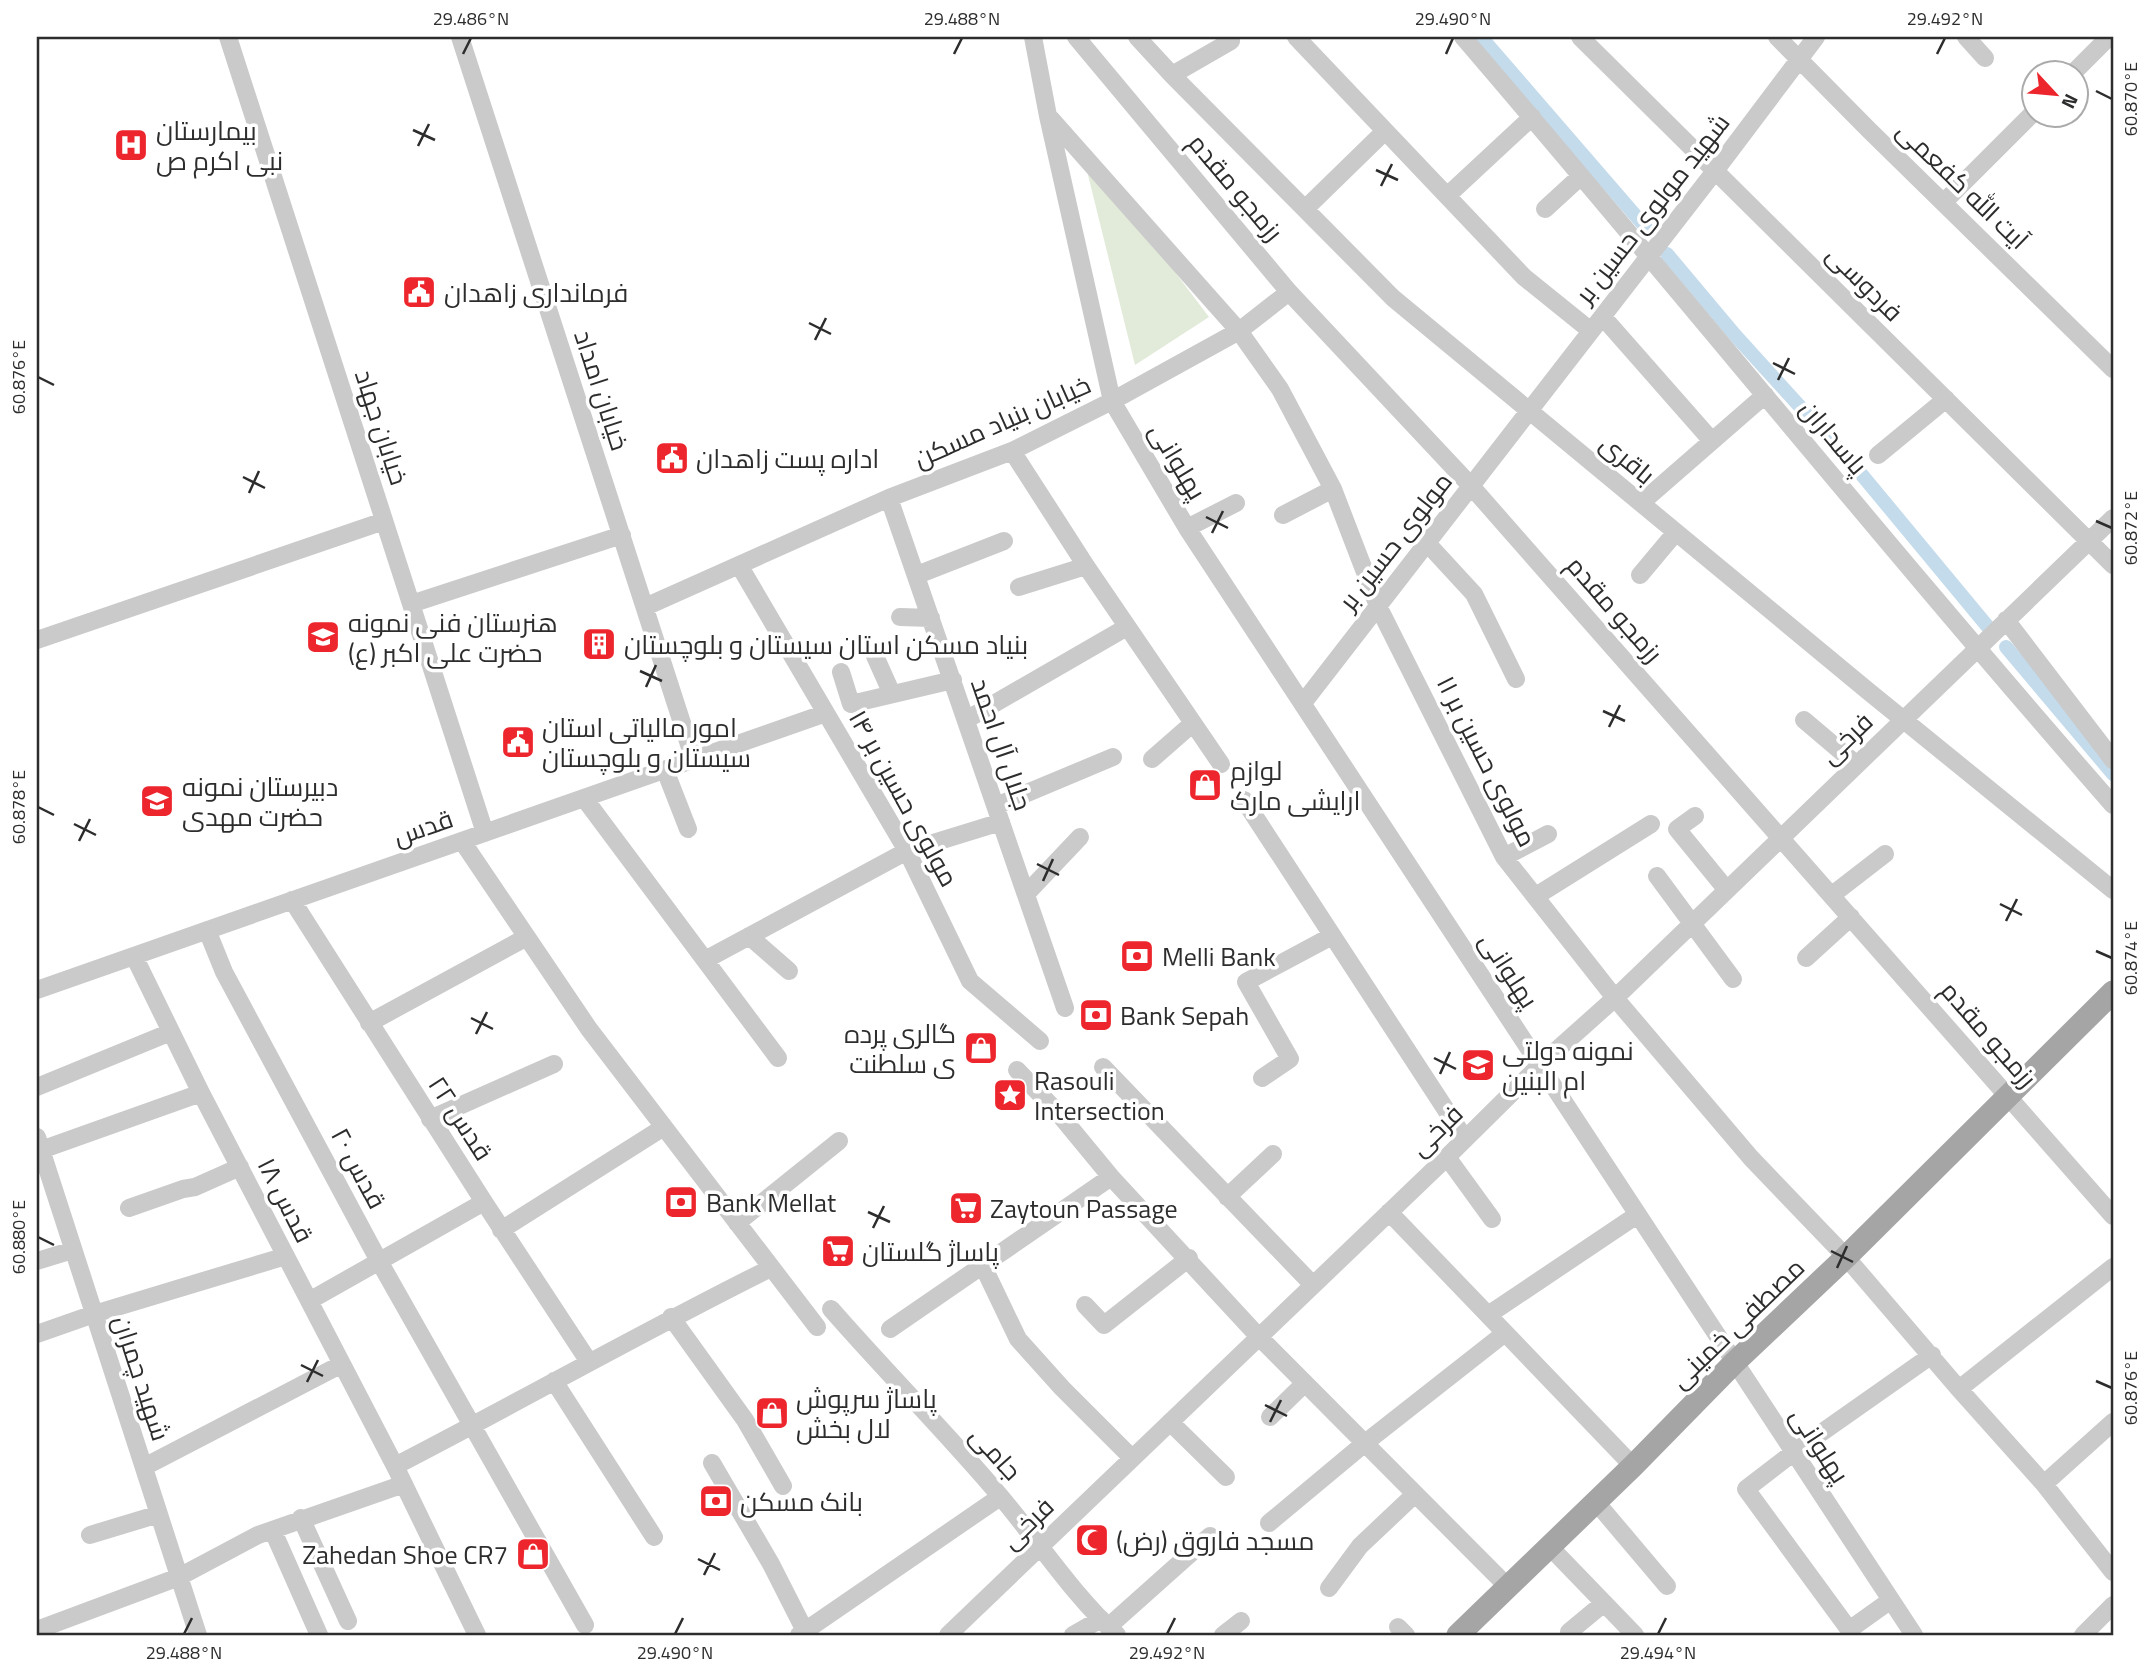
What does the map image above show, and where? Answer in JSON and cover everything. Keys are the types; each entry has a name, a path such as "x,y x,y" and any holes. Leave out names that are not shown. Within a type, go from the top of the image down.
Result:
{"main road":[{"name":"مصطفی خمینی","path":"1458,1635 2113,992"}],"street":[{"name":"خیابان جهاد","path":"228,37 485,833"},
{"name":"خیابان امداد","path":"460,37 694,760"},
{"name":"پهلوانی","path":"1033,37 1112,401 1187,527 1914,1635"},
{"name":"رزمجو مقدم","path":"1076,37 1289,292 1471,486 2113,1216"},
{"name":"باقری","path":"1138,37 1172,75 1393,298 2113,890"},
{"path":"1296,37 1524,277 1591,331"},
{"name":"پاسداران","path":"1462,37 1649,255 1976,649 2113,806"},
{"name":"فردوسی","path":"1580,37 2113,565"},
{"name":"آیت الله کفعمی","path":"1777,37 2113,369"},
{"name":"شهید مولوی حسین بر","path":"1529,412 1816,37"},
{"path":"1966,37 1985,58"},
{"path":"2086,60 2109,37"},
{"path":"1172,75 1231,41"},
{"name":"مولوی حسین بر ۱۱","path":"1048,116 1239,331 1280,389 1333,489 1378,606 1504,857 1615,998 1751,1158 1846,1256 1959,1389 2044,1483 2113,1573"},
{"path":"1447,196 1532,117"},
{"path":"1944,202 2021,125"},
{"path":"1305,209 1385,131"},
{"path":"1545,209 1581,176"},
{"name":"خیابان بنیاد مسکن","path":"645,607 889,498 1012,451 1112,401 1239,331 1289,292"},
{"path":"1602,316 1712,441"},
{"path":"1641,503 1765,395"},
{"path":"1878,455 1945,399"},
{"name":"مولوی حسین بر","path":"1303,703 1529,412"},
{"path":"1012,451 1220,764"},
{"path":"1283,515 1333,489"},
{"name":"جلال آل احمد","path":"889,498 1065,1008"},
{"path":"1187,527 1236,503"},
{"name":"فرخی","path":"948,1635 1447,1157 1539,1065 1615,998 2113,518"},
{"path":"37,640 384,522"},
{"path":"1640,575 1676,532"},
{"path":"411,604 622,535"},
{"path":"916,575 1004,541"},
{"path":"1427,543 1474,594 1516,679"},
{"name":"مولوی حسین بر ۱۴","path":"739,565 907,850 970,981 1040,1041"},
{"path":"1019,587 1086,566"},
{"path":"900,617 931,618"},
{"path":"2006,620 2113,760"},
{"path":"966,720 1127,627"},
{"path":"875,656 892,694"},
{"path":"841,672 851,704 953,680"},
{"name":"قدس","path":"37,990 827,713"},
{"path":"1804,720 1856,764"},
{"path":"1152,759 1192,724"},
{"path":"705,960 907,850 999,814 1113,757"},
{"path":"665,770 688,829"},
{"path":"584,798 778,1058"},
{"path":"1244,800 1465,1139"},
{"path":"1695,816 1677,830 1726,889"},
{"path":"1536,896 1651,824"},
{"path":"1504,857 1548,834"},
{"path":"1026,894 1080,837"},
{"path":"462,841 589,1029 817,1327"},
{"path":"1832,895 1885,854"},
{"path":"1657,876 1733,979"},
{"name":"قدس ۲۲","path":"292,901 589,1362"},
{"path":"1806,958 1851,917"},
{"name":"قدس ۲۰","path":"207,930 224,972 379,1261 585,1625"},
{"path":"749,936 789,971"},
{"path":"1262,1078 1290,1059 1246,982 1332,936"},
{"path":"369,1023 527,937"},
{"name":"قدس ۱۸","path":"134,956 201,1093 395,1466 477,1635"},
{"path":"37,1087 171,1032"},
{"path":"430,1119 554,1064"},
{"path":"1103,1067 1313,1285"},
{"path":"1017,1070 1059,1114 1111,1177 1189,1258 1259,1337 1508,1587"},
{"path":"39,1143 201,1093"},
{"path":"502,1230 664,1127"},
{"path":"737,1223 839,1141"},
{"name":"شهید چمران","path":"39,1143 198,1635"},
{"path":"1227,1197 1273,1154"},
{"path":"1447,1157 1492,1219"},
{"path":"129,1208 195,1187 240,1167"},
{"path":"890,1329 1111,1177"},
{"path":"309,1301 484,1202"},
{"path":"1389,1212 1633,1466"},
{"path":"1488,1315 1637,1215"},
{"path":"37,1261 73,1250"},
{"path":"37,1334 286,1256"},
{"path":"1085,1305 1104,1325 1189,1258"},
{"path":"983,1266 1018,1339 1062,1388 1132,1458"},
{"path":"1959,1389 2113,1266"},
{"path":"395,1466 671,1317 771,1268"},
{"name":"جامی","path":"831,1310 1000,1497 1039,1548 1108,1627"},
{"path":"671,1317 745,1420 783,1486"},
{"path":"1269,1523 1365,1443 1505,1333"},
{"path":"1891,1600 1849,1629 1746,1489 1932,1355"},
{"path":"144,1467 342,1364"},
{"path":"554,1381 654,1537"},
{"path":"1269,1417 1305,1383"},
{"path":"1170,1422 1226,1477"},
{"path":"2044,1483 2113,1422"},
{"path":"712,1463 771,1564 802,1633 1000,1497"},
{"path":"41,1631 179,1577 258,1535 404,1484"},
{"path":"1329,1588 1360,1546 1415,1494"},
{"path":"1596,1502 1667,1587"},
{"path":"90,1535 159,1514"},
{"path":"301,1518 348,1621"},
{"path":"273,1531 319,1635"},
{"path":"1073,1635 1108,1627 1210,1536"},
{"path":"1549,1547 1636,1635"},
{"path":"1569,1632 1604,1603"},
{"path":"2083,1635 2113,1605"},
{"path":"1223,1635 1241,1621"}],"green space":[{"path":"1083,151 1209,317 1135,365 1088,175"}],"waterway":[{"path":"1481,37 1648,230"},
{"path":"1667,254 1735,335 1862,475 1988,627"},
{"path":"2006,647 2113,774"}],"place":[{"name":"بیمارستان نبی اکرم ص","path":"131,145"},
{"name":"فرمانداری زاهدان","path":"419,292"},
{"name":"اداره پست زاهدان","path":"672,458"},
{"name":"هنرستان فنی نمونه حضرت علی اکبر (ع)","path":"323,637"},
{"name":"بنیاد مسکن استان سیستان و بلوچستان","path":"599,644"},
{"name":"امور مالیاتی استان سیستان و بلوچستان","path":"518,742"},
{"name":"لوازم ارایشی مارک","path":"1205,785"},
{"name":"دبیرستان نمونه حضرت مهدی","path":"157,801"},
{"name":"Melli Bank","path":"1137,956"},
{"name":"Bank Sepah","path":"1096,1015"},
{"name":"گالری پرده ی سلطنت","path":"981,1048"},
{"name":"نمونه دولتی ام البنین","path":"1478,1065"},
{"name":"Rasouli Intersection","path":"1010,1095"},
{"name":"Bank Mellat","path":"681,1202"},
{"name":"Zaytoun Passage","path":"966,1208"},
{"name":"پاساژ گلستان","path":"838,1251"},
{"name":"پاساژ سرپوش لال بخش","path":"772,1413"},
{"name":"بانک مسکن","path":"716,1501"},
{"name":"مسجد فاروق (رض)","path":"1092,1540"},
{"name":"Zahedan Shoe CR7","path":"533,1554"}]}
